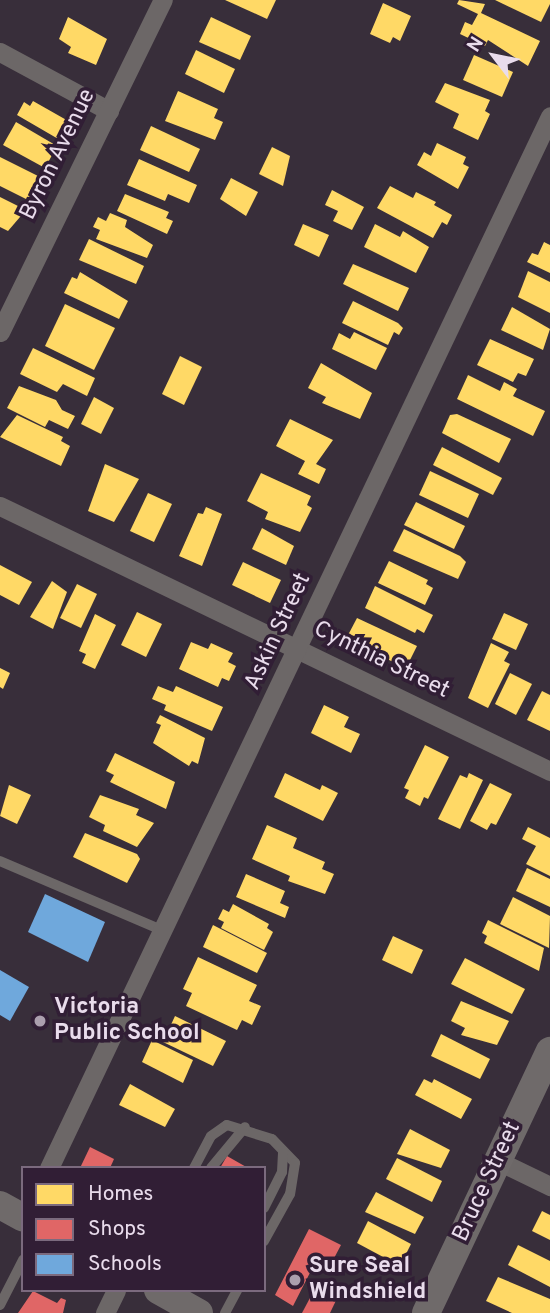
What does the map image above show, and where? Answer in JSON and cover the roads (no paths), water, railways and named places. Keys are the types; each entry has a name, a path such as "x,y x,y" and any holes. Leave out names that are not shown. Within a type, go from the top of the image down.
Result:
{"street":[{"name":"Byron Avenue","path":"0,332 163,0"},
{"path":"0,52 109,111"},
{"name":"Askin Street","path":"50,1166 550,116"},
{"name":"Cynthia Street","path":"0,506 550,771"},
{"name":"Bruce Street","path":"426,1313 550,1051"},
{"path":"498,1161 550,1186"},
{"path":"0,1205 21,1217"},
{"path":"105,1313 115,1292"},
{"path":"162,1292 199,1313"}],"lane":[{"path":"0,861 162,930"},
{"path":"195,1166 211,1136 227,1125 245,1127 272,1139 284,1151 295,1163 290,1194 266,1237"},
{"path":"212,1166 223,1148 245,1127"},
{"path":"266,1204 282,1172 284,1151"},
{"path":"0,1305 21,1264"},
{"path":"225,1313 236,1292"}],"place":[{"name":"Victoria Public School","path":"40,1021"},
{"name":"Sure Seal Windshield","path":"295,1280"}]}
